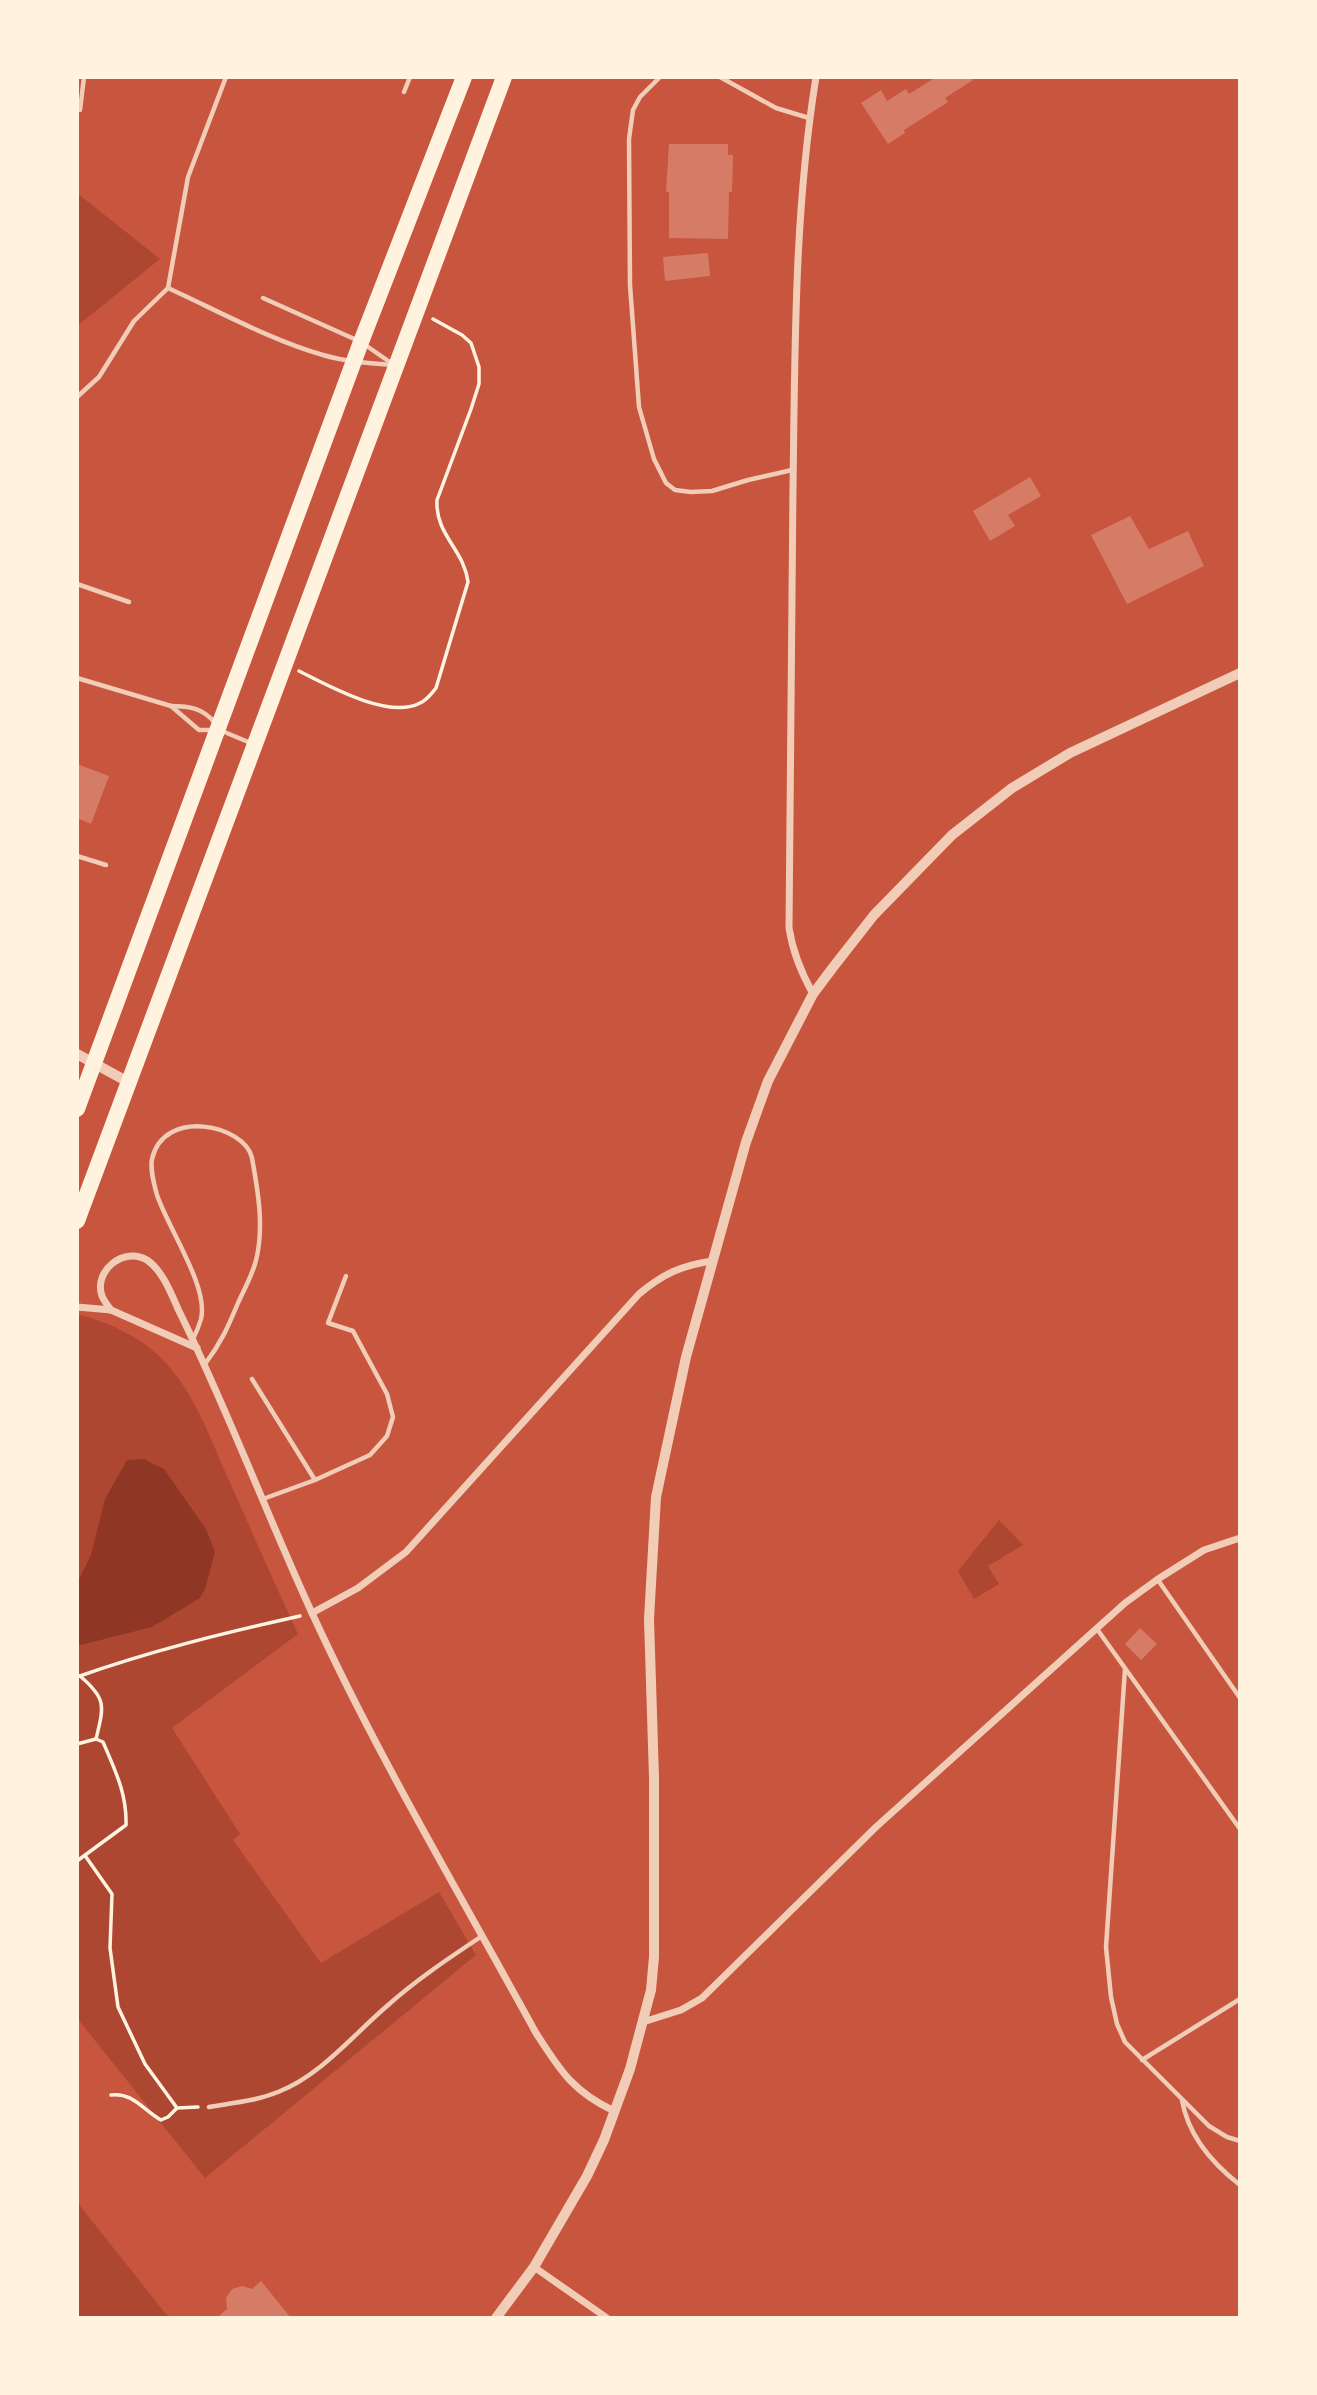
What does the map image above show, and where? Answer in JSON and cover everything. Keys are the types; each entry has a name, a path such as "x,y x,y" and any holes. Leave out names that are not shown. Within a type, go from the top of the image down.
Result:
{"highway":[{"path":"77,1109 361,342 464,77"},
{"path":"77,1221 504,77"}],"street":[{"path":"813,994 796,960 789,928 797,258 809,118 816,77"},
{"path":"496,2318 534,2267 587,2176 614,2110 651,1990 654,1957 654,1778 649,1619 656,1497 686,1357 754,1117 768,1081 813,994 874,915 952,835 1012,788 1070,753 1240,673"},
{"path":"77,1054 130,1083"},
{"path":"111,1310 102,1296 102,1283 107,1269 115,1260 128,1255 146,1259 158,1270 193,1339 312,1613 365,1721 482,1936 559,2069 580,2091 614,2110"},
{"path":"312,1613 358,1588 406,1552 639,1294 667,1273 684,1266 712,1261"},
{"path":"77,1307 111,1310 197,1348"},
{"path":"643,2022 681,2010 702,1998 876,1827 1125,1603 1157,1579 1205,1550 1240,1538"},
{"path":"534,2267 607,2318"}],"lane":[{"path":"80,110 84,77"},
{"path":"77,397 99,377 134,321 168,288 188,177 226,77"},
{"path":"404,92 410,77"},
{"path":"660,77 640,97 633,110 629,139 630,285 639,407 654,460 666,483 675,490 691,492 721,489 793,470"},
{"path":"720,77 776,108 809,118"},
{"path":"168,288 252,327 322,355 354,362 395,365"},
{"path":"263,298 361,342 395,365"},
{"path":"77,584 129,602"},
{"path":"77,678 171,706 199,709 208,714 218,730"},
{"path":"171,706 199,730 218,730 256,746"},
{"path":"77,856 106,865"},
{"path":"193,1339 202,1318 201,1295 197,1281 164,1215 153,1182 152,1161 156,1147 165,1135 180,1128 198,1125 225,1132 251,1153 260,1213 255,1263 221,1343 204,1364"},
{"path":"263,1499 315,1480 370,1455 387,1436 393,1417 387,1394 354,1331 328,1323 346,1276"},
{"path":"252,1379 315,1480"},
{"path":"1157,1579 1240,1698"},
{"path":"1096,1629 1240,1829"},
{"path":"1125,1669 1106,1947 1111,1997 1117,2024 1125,2042 1209,2126 1240,2141"},
{"path":"209,2107 263,2097 299,2082 433,1969 482,1936"},
{"path":"1142,2060 1240,1999"},
{"path":"1182,2099 1185,2119 1193,2133 1220,2170 1240,2185"}],"path":[{"path":"286,665 345,694 388,706 406,708 419,704 436,688 468,582 467,569 441,528 436,512 437,500 471,409 479,384 480,367 471,343 462,335 415,312"},
{"path":"78,1676 212,1635 312,1613"},
{"path":"78,1676 102,1698 103,1711 96,1739"},
{"path":"77,1744 96,1739 103,1742 127,1805 126,1825 86,1857 77,1861"},
{"path":"86,1857 112,1895 110,1948 118,2007 145,2064 177,2108"},
{"path":"111,2095 122,2094 133,2098 161,2120 177,2108 209,2107"}],"shaded area":[{"path":"77,193 160,259 77,326"},
{"path":"77,1314 111,1325 132,1336 161,1358 182,1384 207,1431 298,1634 172,1728 240,1834 233,1840 321,1963 439,1892 476,1955 205,2178 77,2018"},
{"path":"144,1459 164,1469 206,1529 215,1552 205,1589 200,1598 152,1627 77,1646 77,1583 91,1555 105,1499 127,1460"},
{"path":"999,1520 1023,1545 988,1566 999,1584 974,1599 958,1571"},
{"path":"77,2202 169,2318 77,2318"}],"building":[{"path":"936,77 971,77 973,80 945,98 948,102 904,130 905,133 888,144 861,103 881,90 887,101 906,89 909,94"},
{"path":"669,144 728,144 728,155 733,155 728,239 669,238 669,192 666,192"},
{"path":"708,253 710,276 665,281 663,257"},
{"path":"1030,477 1041,496 1008,515 1015,526 990,541 973,511"},
{"path":"1130,516 1149,549 1188,531 1204,566 1127,604 1091,535"},
{"path":"77,764 109,776 91,824 77,818"},
{"path":"1140,1628 1157,1644 1141,1660 1125,1644"},
{"path":"261,2281 291,2318 220,2318 227,2309 226,2298 232,2289 242,2286 252,2289"}]}
